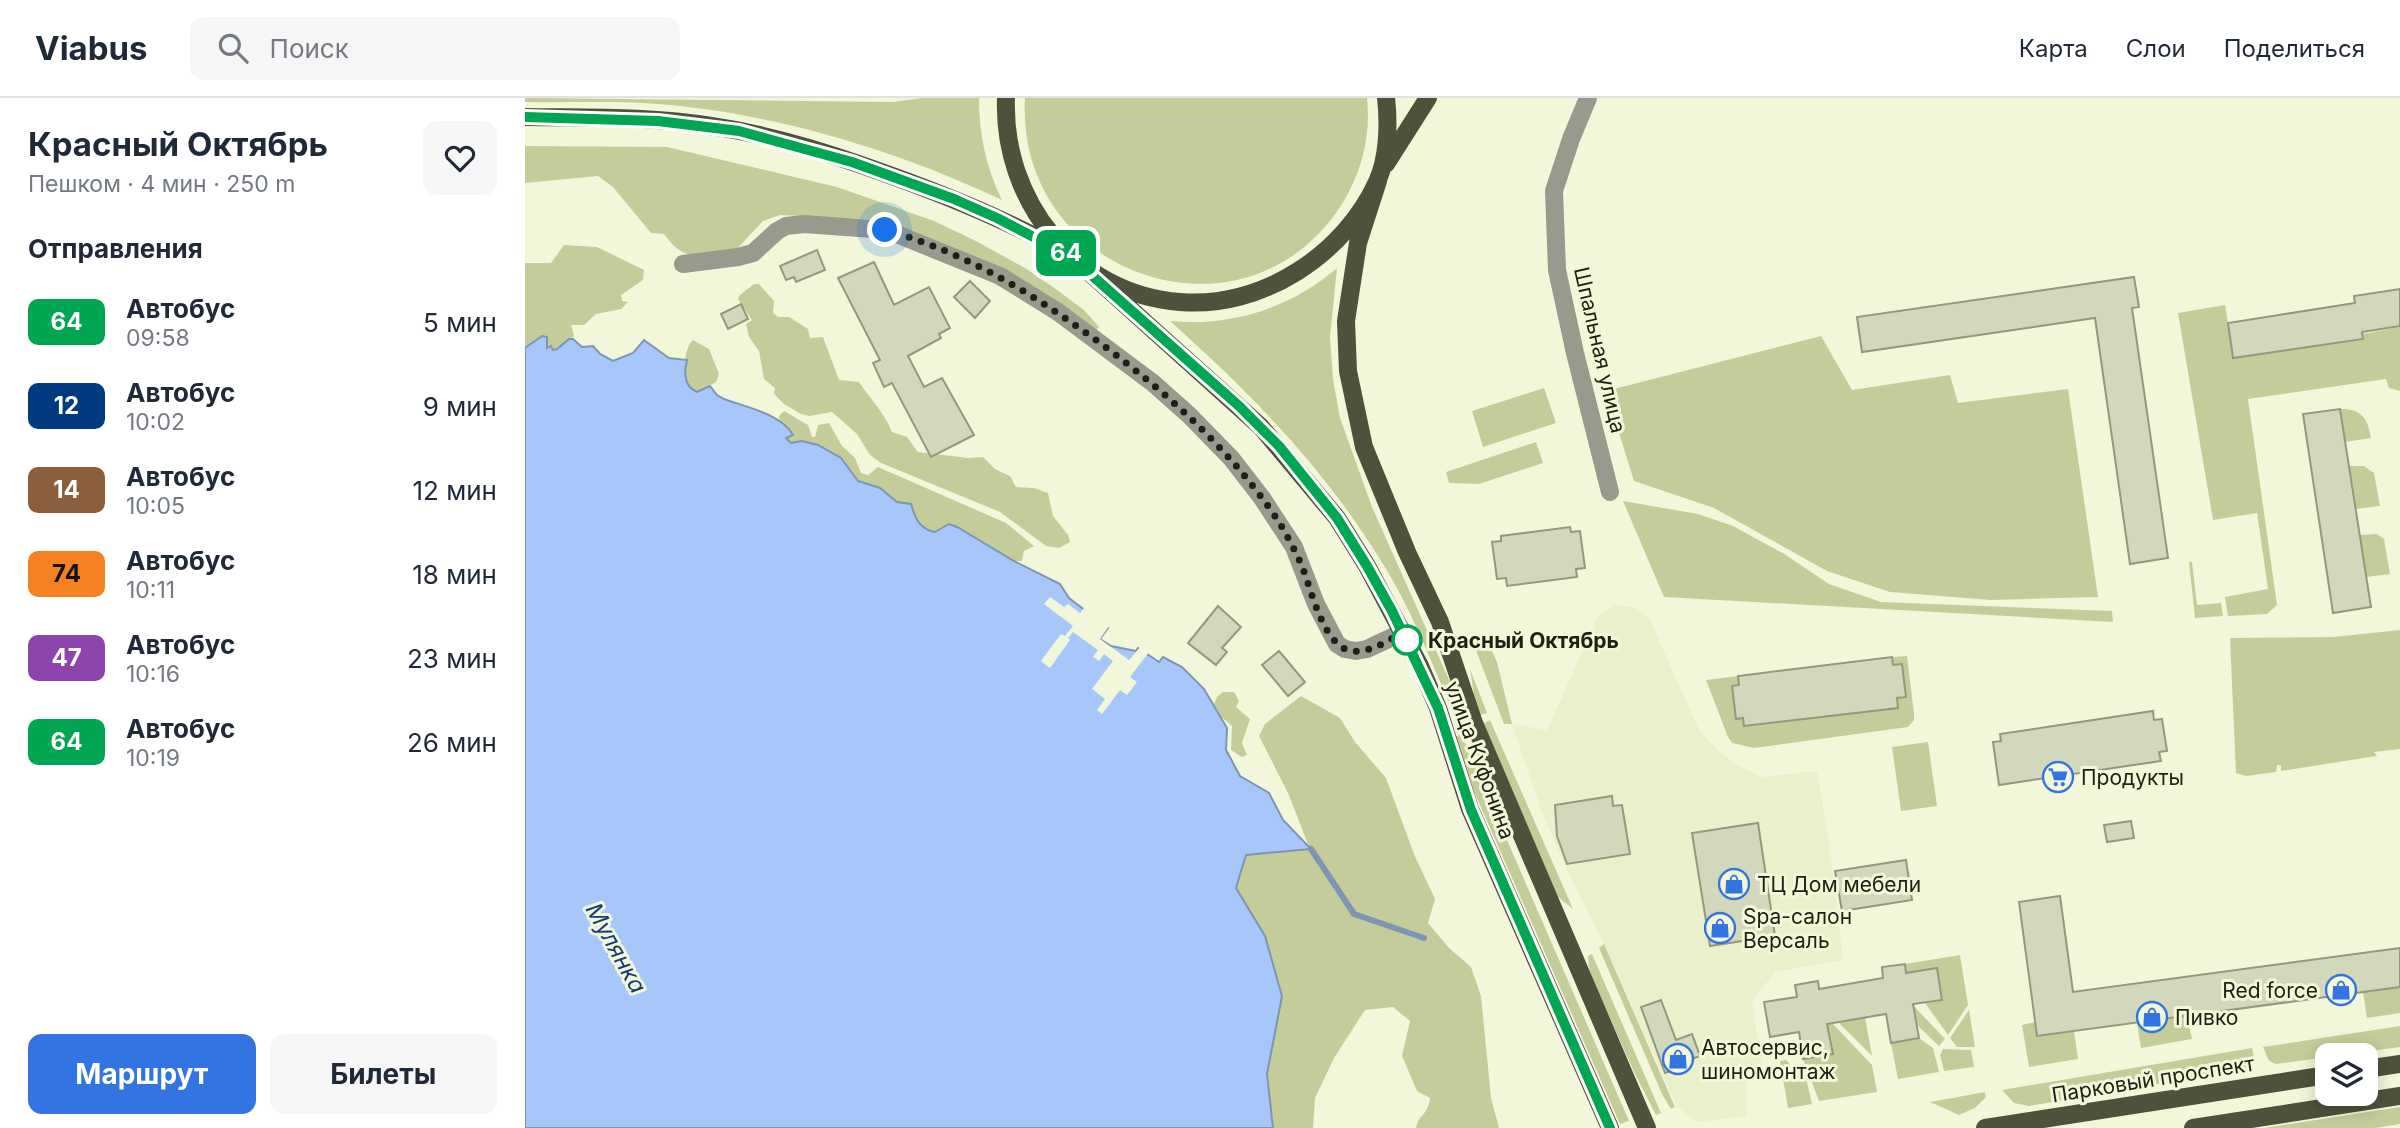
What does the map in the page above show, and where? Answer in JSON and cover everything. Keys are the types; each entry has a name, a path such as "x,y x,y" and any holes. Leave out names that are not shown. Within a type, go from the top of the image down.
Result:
{"main road":[{"path":"1006,98 1006,130 1021,187 1044,227 1075,260"},
{"path":"1380,176 1387,135 1386,98"},
{"path":"525,117 683,122 794,144 863,165 954,199 997,218 1117,285 1159,299 1198,303 1236,297 1277,283 1316,258 1343,234 1363,207 1428,98"},
{"name":"улица Куфонина","path":"1380,176 1355,255 1346,321 1348,371 1364,447 1396,527 1440,622 1473,723 1647,1128"},
{"name":"улица Куфонина","path":"1075,260 1190,361 1279,446 1353,542 1403,632 1438,708 1471,810 1610,1128"},
{"path":"2378,1067 2400,1064"},
{"name":"Парковый проспект","path":"1985,1128 2315,1077"},
{"path":"2193,1128 2400,1096"}],"street":[{"name":"Шпальная улица","path":"1588,98 1554,191 1557,270 1574,353 1610,492"},
{"path":"683,264 753,253 777,231 786,226 804,224 885,230 916,240 1000,276 1058,312 1153,383 1231,458 1262,498 1294,547 1315,604 1337,644 1356,651 1367,649 1383,644 1403,632"}],"shaded area":[{"path":"525,98 893,102 922,98 979,98 980,125 985,150 1002,200 872,148 781,123 689,107 628,102 525,102"},
{"path":"1025,98 1367,98 1368,126 1360,166 1349,192 1342,204 1300,250 1251,276 1197,284 1144,274 1096,250 1057,211 1032,160"},
{"path":"525,146 667,147 837,187 934,221 974,240 1025,268 1057,290 1084,310 1099,327 1096,331 903,231 867,219 780,215 763,221 735,251 703,256 687,254 672,244 664,234 651,233 613,187 598,176 525,183"},
{"path":"564,245 597,247 644,270 643,280 621,295 622,301 628,302 621,309 596,314 584,325 571,325 574,336 557,349 546,349 548,340 536,339 525,348 525,263 551,263"},
{"path":"1337,268 1330,337 1333,379 1340,418 1372,507 1467,720 1458,724 1401,596 1369,541 1344,506 1263,410 1170,321 1215,321 1259,312 1300,294"},
{"path":"754,284 759,284 774,301 773,313 778,317 789,317 808,329 810,338 823,337 839,380 859,382 892,432 907,437 918,452 968,458 983,457 995,469 1010,476 1016,487 1034,488 1048,493 1053,516 1068,535 1070,542 1059,548 1046,546 1000,512 881,463 870,455 857,434 832,412 809,416 784,404 774,394 775,388 764,379 759,351 749,337 746,324 752,320 738,299"},
{"path":"2225,305 2234,358 2400,327 2400,391 2389,388 2386,379 2248,399 2277,605 2267,614 2228,616 2225,597 2268,589 2257,513 2213,520 2178,313"},
{"path":"1821,336 1852,390 1950,375 1958,403 2068,389 2098,597 1991,600 1890,592 1827,571 1714,508 1634,481 1606,391"},
{"path":"693,340 709,349 719,374 716,382 697,392 688,382 685,367 687,351"},
{"path":"1544,388 1556,423 1483,447 1472,411"},
{"path":"2339,409 2358,412 2368,425 2371,438 2345,442"},
{"path":"784,411 808,425 812,437 815,437 818,425 829,423 842,446 855,458 861,473 868,475 878,467 1006,523 1034,546 1024,551 1022,561 1014,561 982,541 942,527 935,532 921,526 910,504 897,502 880,488 858,481 841,459 818,445 791,443 786,438 791,430 780,422 779,416"},
{"path":"1536,442 1543,463 1479,484 1449,483 1446,472"},
{"path":"2349,466 2364,466 2374,473 2380,506 2355,509"},
{"path":"1623,501 1698,514 1733,526 1786,555 1829,584 1881,602 2112,611 2113,622 1664,597"},
{"path":"2377,534 2384,539 2390,574 2366,577 2359,535"},
{"path":"2189,562 2192,562 2197,605 2221,603 2223,616 2195,618"},
{"path":"1615,605 1636,608 1649,618 1699,730 1719,751 1737,765 1761,777 1817,771 1830,850 1843,960 1775,972 1752,1001 1764,1079 1746,1083 1747,1116 1697,1122 1677,1107 1604,944 1562,860 1541,809 1512,724 1547,730 1598,617"},
{"path":"2400,630 2400,749 2374,752 2377,756 2281,771 2281,765 2277,765 2276,772 2246,776 2236,773 2230,638 2333,637"},
{"path":"1486,638 1497,662 1512,724 1504,724 1474,645"},
{"path":"1907,656 1914,714 1914,720 1908,727 1754,748 1732,743 1706,680 1738,676 1739,685 1732,687 1736,718 1743,718 1744,726 1898,708 1902,664 1893,665 1892,657"},
{"path":"1470,669 1487,713 1480,715"},
{"path":"1223,692 1234,692 1239,701 1236,707 1250,719 1242,743 1247,755 1242,757 1231,750 1232,726 1212,709 1217,697"},
{"path":"1301,696 1340,718 1355,742 1386,778 1414,854 1435,899 1428,923 1449,948 1471,967 1481,996 1491,1098 1499,1128 1416,1128 1428,1108 1430,1098 1417,1091 1402,1056 1410,1021 1393,1007 1365,1010 1334,1058 1315,1098 1313,1128 1273,1128 1267,1074 1282,996 1236,888 1246,855 1310,849 1288,793 1259,736 1265,724"},
{"path":"1490,720 1573,909 1557,896 1483,724"},
{"path":"1461,734 1629,1121 1620,1124 1451,739"},
{"path":"1928,742 1937,806 1901,811 1892,747"},
{"path":"1604,944 1675,1107 1671,1109 1599,948"},
{"path":"1592,954 1661,1113 1656,1115 1594,983 1588,956"},
{"path":"1960,955 1968,1005 1948,1035 1925,1003 1942,999 1937,968 1906,973 1905,964"},
{"path":"2400,987 2400,1013 2367,1018 2363,992"},
{"path":"1913,1005 1945,1039 1939,1046 1917,1025"},
{"path":"1969,1010 1975,1047 1957,1047 1950,1038"},
{"path":"2187,1016 2192,1039 2141,1048 2137,1023"},
{"path":"1865,1017 1872,1056 1838,1022"},
{"path":"2035,1022 2037,1036 2074,1031 2078,1059 2029,1067 2022,1025"},
{"path":"1832,1023 1872,1065 1877,1092 1819,1101 1803,1059 1832,1054 1827,1024"},
{"path":"2400,1026 2400,1047 2378,1050 2378,1043 2315,1043 2315,1059 2276,1064 2269,1061 2263,1047"},
{"path":"1919,1038 1933,1048 1939,1072 1898,1079 1891,1043"},
{"path":"2252,1048 2255,1062 2247,1069 2029,1106 2014,1103 2002,1090"},
{"path":"1943,1049 1971,1050 1974,1067 1944,1071 1940,1055"},
{"path":"1786,1060 1807,1082 1812,1104 1788,1108 1780,1061"},
{"path":"1985,1092 1986,1097 1975,1108 1959,1115 1930,1102"},
{"path":"2400,1107 2400,1124 2375,1128 2264,1128"}],"water":[{"name":"Мулянка","path":"542,336 547,337 547,348 551,346 553,350 557,349 569,339 573,339 582,347 593,346 600,354 613,361 633,353 644,340 669,358 687,360 686,378 692,389 697,392 710,386 724,399 772,416 793,435 786,438 791,443 802,441 818,445 841,458 858,481 880,488 897,502 911,504 921,526 935,532 949,524 957,527 1014,561 1060,584 1069,598 1108,628 1100,639 1111,646 1136,651 1138,648 1159,662 1163,657 1182,667 1204,689 1227,728 1226,750 1240,776 1269,793 1283,820 1311,849 1246,855 1236,888 1265,936 1282,996 1267,1074 1273,1128 525,1128 525,348"}],"pier":[{"path":"1050,597 1064,607 1068,604 1080,613 1084,608 1109,626 1100,639 1129,660 1141,646 1149,652 1130,677 1137,682 1127,695 1120,690 1102,714 1097,710 1105,699 1092,689 1113,661 1104,654 1099,661 1093,657 1098,650 1073,632 1050,668 1041,661 1061,634 1065,636 1073,626 1044,604"}],"building":[{"path":"817,250 825,270 796,282 794,277 786,280 780,266"},
{"path":"874,262 894,305 929,287 950,328 939,334 941,338 908,356 924,387 942,378 974,435 931,457 892,383 884,387 873,363 880,360 838,278"},
{"path":"2134,277 2139,307 2132,308 2168,558 2130,564 2095,318 1862,352 1857,317"},
{"path":"970,281 990,301 975,318 954,297"},
{"path":"2400,289 2400,326 2362,332 2363,339 2233,358 2228,323 2355,303 2354,296"},
{"path":"741,304 748,319 728,329 721,314"},
{"path":"2340,409 2371,607 2333,613 2303,414"},
{"path":"1570,527 1571,532 1580,531 1585,568 1576,569 1577,577 1507,586 1506,578 1497,579 1492,542 1501,541 1501,536"},
{"path":"1218,606 1241,627 1222,648 1227,652 1216,665 1188,643"},
{"path":"1279,651 1305,682 1288,696 1262,665"},
{"path":"1892,657 1893,665 1902,664 1906,697 1897,698 1898,708 1744,726 1743,718 1736,719 1732,686 1739,685 1738,676"},
{"path":"2153,711 2154,720 2162,719 2167,751 2159,752 2161,761 1999,785 1993,742 2001,741 2000,734"},
{"path":"1612,796 1613,806 1622,805 1630,854 1567,864 1557,836 1555,805"},
{"path":"2131,821 2134,838 2107,842 2104,825"},
{"name":"ТЦ Дом мебели","path":"1758,823 1775,936 1710,946 1692,833"},
{"path":"1906,860 1912,900 1842,911 1835,871"},
{"path":"2060,896 2073,992 2400,948 2400,987 2037,1036 2019,902"},
{"path":"1905,964 1906,973 1937,968 1942,1000 1913,1004 1919,1038 1891,1043 1886,1014 1827,1024 1833,1054 1803,1059 1799,1032 1770,1037 1764,1002 1797,997 1795,985 1818,981 1819,989 1883,978 1882,967"},
{"path":"1661,1000 1676,1040 1692,1034 1700,1056 1665,1073 1641,1007"}],"waterway":[{"path":"1311,849 1354,914 1424,938"}],"bus line":[{"name":"64","path":"525,117 683,122 739,131 852,162 954,199 1070,256 1239,406 1279,446 1337,518 1392,611 1438,708 1471,810 1610,1128"}],"place":[{"name":"Красный Октябрь","path":"1407,640"},
{"name":"Продукты","path":"2058,777"},
{"name":"ТЦ Дом мебели","path":"1734,884"},
{"name":"Spa-салон Версаль","path":"1720,928"},
{"name":"Red force","path":"2341,990"},
{"name":"Пивко","path":"2152,1017"},
{"name":"Автосервис, шиномонтаж","path":"1678,1059"}],"route":[{"path":"885,230 985,268 1026,291 1153,383 1189,415 1231,458 1279,523 1294,547 1315,604 1337,644 1356,651 1383,644 1403,632 1407,640"}]}
